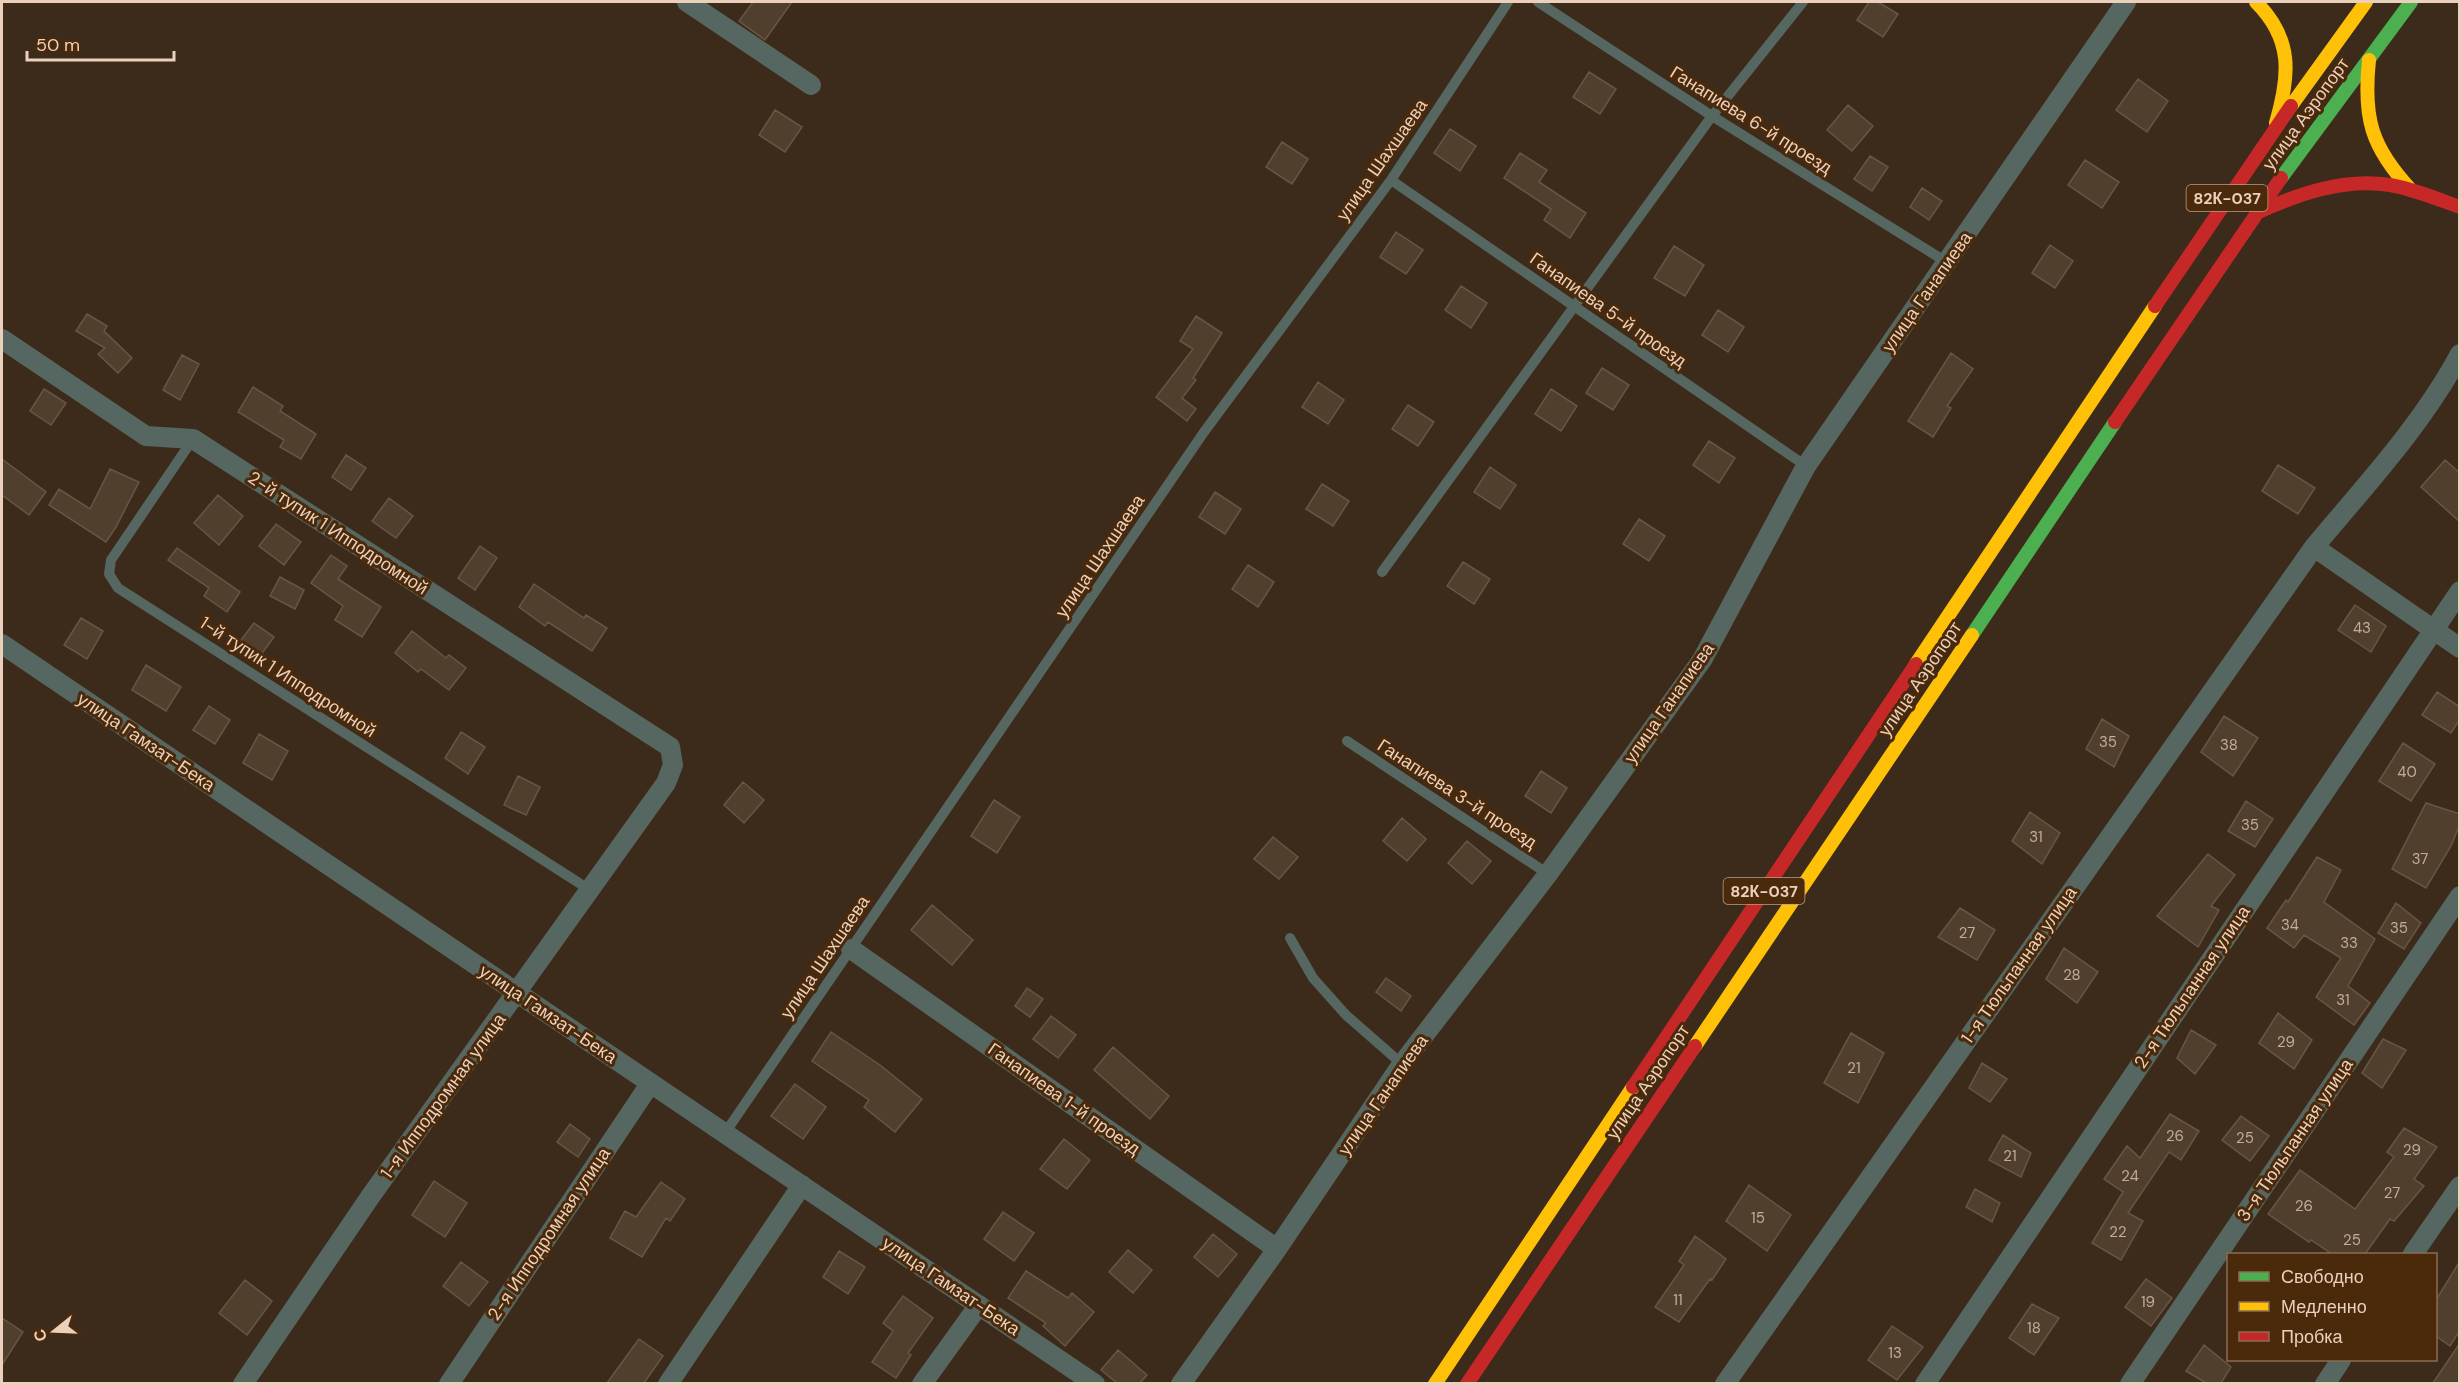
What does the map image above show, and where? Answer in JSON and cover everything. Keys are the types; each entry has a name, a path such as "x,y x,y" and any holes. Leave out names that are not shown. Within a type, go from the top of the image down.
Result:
{"main road":[{"path":"2256,2 2265,9 2276,24 2284,47 2288,71 2284,98 2276,126"},
{"name":"улица Аэропорт","path":"1435,1383 2276,126 2366,2"},
{"name":"улица Аэропорт","path":"1467,1383 2256,213 2411,2"},
{"path":"2369,60 2366,100 2370,127 2378,149 2390,170 2411,190"},
{"path":"2256,213 2283,200 2333,185 2382,184 2411,190 2460,207"}],"street":[{"path":"687,2 811,85"},
{"name":"улица Ганапиева","path":"1181,1383 1277,1249 1402,1064 1548,874 1702,660 1806,466 2126,2"},
{"path":"2,339 146,436 193,438"},
{"name":"1-я Тюльпанная улица","path":"1725,1383 2314,547 2386,462 2424,411 2460,354"},
{"name":"2-й тупик 1 Ипподромной","path":"193,438 670,747"},
{"path":"2314,547 2460,648"},
{"name":"2-я Тюльпанная улица","path":"1925,1383 2460,591"},
{"name":"улица Гамзат-Бека","path":"2,644 1095,1383"},
{"name":"1-я Ипподромная улица","path":"243,1383 370,1197 666,783 673,765 670,747"},
{"name":"3-я Тюльпанная улица","path":"2130,1383 2460,896"},
{"name":"Ганапиева 1-й проезд","path":"851,949 1277,1249"},
{"name":"2-я Ипподромная улица","path":"449,1383 650,1084"},
{"path":"668,1383 802,1185"},
{"path":"2414,1253 2460,1186"},
{"path":"922,1383 979,1305"},
{"path":"2325,1383 2340,1361"}],"lane":[{"name":"улица Шахшаева","path":"725,1133 1204,432 1391,180 1508,2"},
{"name":"Ганапиева 6-й проезд","path":"1538,2 1712,116 1947,263"},
{"path":"1382,572 1712,116 1803,2"},
{"name":"Ганапиева 5-й проезд","path":"1391,180 1806,466"},
{"name":"1-й тупик 1 Ипподромной","path":"193,438 111,560 109,574 118,588 590,890"},
{"name":"Ганапиева 3-й проезд","path":"1347,741 1548,874"},
{"path":"1290,939 1313,978 1346,1015 1402,1064"}],"building":[{"path":"753,2 792,2 765,40 739,21"},
{"path":"1869,2 1878,2 1898,14 1883,37 1857,20"},
{"path":"1589,72 1616,89 1600,114 1573,97"},
{"path":"2138,79 2168,101 2147,132 2116,110"},
{"path":"1848,105 1873,126 1852,151 1827,130"},
{"path":"775,110 802,127 785,152 759,135"},
{"path":"1450,129 1476,146 1460,171 1434,153"},
{"path":"1282,142 1308,159 1292,184 1266,167"},
{"path":"1520,153 1547,170 1539,182 1586,213 1570,238 1544,220 1551,209 1504,178"},
{"path":"1870,156 1888,167 1872,191 1854,179"},
{"path":"2085,160 2119,182 2102,208 2068,185"},
{"path":"1922,188 1942,201 1929,220 1910,207"},
{"path":"1396,232 1423,250 1406,274 1380,257"},
{"path":"2050,245 2073,261 2055,288 2032,273"},
{"path":"1674,246 1704,265 1685,296 1654,278"},
{"path":"1461,286 1487,303 1471,328 1445,310"},
{"path":"1718,310 1744,327 1728,352 1702,335"},
{"path":"87,314 107,326 104,331 132,358 118,373 98,354 105,348 76,331"},
{"path":"1196,316 1222,333 1193,378 1196,380 1182,398 1196,409 1187,421 1156,397 1193,349 1180,341"},
{"path":"1951,353 1973,369 1947,406 1951,408 1933,437 1908,421"},
{"path":"182,355 199,364 180,400 163,390"},
{"path":"1602,368 1629,385 1613,410 1586,393"},
{"path":"1318,382 1344,400 1328,424 1302,407"},
{"path":"253,387 283,406 280,411 316,434 301,459 280,447 284,440 238,412"},
{"path":"44,389 66,403 51,425 30,411"},
{"path":"1551,389 1577,406 1561,431 1535,414"},
{"path":"1408,405 1434,422 1418,446 1392,429"},
{"path":"1709,441 1735,458 1719,483 1693,465"},
{"path":"346,455 366,468 351,490 332,477"},
{"path":"2,459 46,492 29,515 2,495"},
{"path":"2445,460 2460,473 2460,522 2421,487"},
{"path":"2278,465 2315,488 2298,514 2262,491"},
{"path":"1490,467 1516,485 1500,509 1474,492"},
{"path":"110,469 139,482 106,542 49,505 59,489 90,509"},
{"path":"1322,484 1349,501 1333,526 1306,509"},
{"path":"1215,492 1241,509 1225,534 1199,517"},
{"path":"218,495 243,516 219,545 194,523"},
{"path":"389,498 413,516 396,538 372,521"},
{"path":"1639,519 1665,536 1649,561 1623,544"},
{"path":"276,524 301,542 284,565 259,546"},
{"path":"480,546 497,558 475,590 458,578"},
{"path":"177,548 240,592 227,612 204,596 209,588 168,560"},
{"path":"331,555 347,566 338,579 381,607 362,637 335,620 343,606 311,583"},
{"path":"1463,562 1490,579 1474,604 1447,586"},
{"path":"1248,565 1274,582 1258,607 1232,589"},
{"path":"280,577 304,590 295,609 270,596"},
{"path":"534,584 584,618 586,615 607,628 592,651 548,622 545,626 519,607"},
{"path":"2355,605 2386,626 2371,652 2338,630"},
{"path":"81,618 103,631 87,659 64,645"},
{"path":"254,623 274,637 261,655 241,640"},
{"path":"412,631 446,658 449,655 466,668 449,690 421,669 418,672 395,653"},
{"path":"146,665 181,687 166,711 132,690"},
{"path":"2437,692 2460,707 2460,719 2451,733 2422,715"},
{"path":"209,706 230,720 215,744 193,730"},
{"path":"2224,716 2258,738 2233,776 2201,752"},
{"path":"2102,719 2129,736 2114,767 2086,749"},
{"path":"461,732 485,747 468,774 445,758"},
{"path":"259,734 288,751 272,780 243,763"},
{"path":"2403,743 2435,764 2411,801 2379,781"},
{"path":"1541,771 1567,788 1551,813 1525,796"},
{"path":"518,776 540,787 526,815 504,805"},
{"path":"743,782 764,800 744,823 724,805"},
{"path":"994,800 1020,817 997,853 971,836"},
{"path":"2246,801 2273,819 2255,847 2228,831"},
{"path":"2426,803 2460,814 2460,824 2451,846 2426,888 2392,869"},
{"path":"2030,812 2060,833 2042,864 2012,841"},
{"path":"1402,818 1426,839 1407,861 1383,841"},
{"path":"1273,837 1298,857 1279,879 1254,859"},
{"path":"1467,841 1491,861 1472,884 1448,863"},
{"path":"2208,854 2235,875 2211,906 2219,910 2198,947 2157,916"},
{"path":"2317,857 2341,870 2324,902 2375,939 2348,986 2370,1003 2354,1025 2316,997 2341,958 2304,935 2294,948 2267,928 2286,900 2288,902"},
{"path":"2396,903 2421,923 2404,949 2378,933"},
{"path":"932,905 973,940 952,965 911,930"},
{"path":"1960,908 1995,930 1977,960 1938,937"},
{"path":"2064,948 2098,972 2077,1003 2046,979"},
{"path":"1386,978 1411,996 1401,1011 1376,992"},
{"path":"1027,988 1043,999 1030,1017 1015,1006"},
{"path":"2278,1013 2312,1040 2294,1069 2259,1043"},
{"path":"1051,1016 1076,1035 1058,1058 1033,1039"},
{"path":"2191,1030 2216,1045 2195,1074 2177,1058"},
{"path":"831,1032 880,1065 922,1099 895,1132 864,1107 869,1100 812,1061"},
{"path":"1851,1033 1884,1053 1858,1103 1824,1083"},
{"path":"2383,1039 2406,1050 2382,1088 2362,1073"},
{"path":"1113,1047 1169,1096 1150,1119 1094,1070"},
{"path":"1982,1063 2007,1079 1990,1102 1969,1088"},
{"path":"795,1084 826,1107 803,1139 771,1116"},
{"path":"2170,1114 2199,1131 2181,1160 2169,1152 2128,1213 2143,1221 2121,1260 2092,1243 2123,1192 2104,1179 2127,1146 2140,1158"},
{"path":"2241,1116 2269,1136 2250,1161 2222,1140"},
{"path":"570,1124 590,1139 578,1157 557,1142"},
{"path":"2404,1128 2437,1147 2414,1179 2424,1186 2394,1221 2390,1219 2366,1253 2330,1253 2311,1240 2309,1242 2268,1214 2300,1170 2355,1209 2394,1157 2387,1152"},
{"path":"2003,1135 2031,1153 2021,1177 1989,1160"},
{"path":"1064,1139 1090,1160 1067,1189 1040,1169"},
{"path":"434,1181 467,1203 445,1237 412,1215"},
{"path":"661,1182 685,1199 670,1221 666,1218 642,1257 610,1238 625,1211 636,1217"},
{"path":"1749,1185 1791,1215 1767,1251 1726,1221"},
{"path":"1975,1189 2000,1203 1992,1222 1966,1207"},
{"path":"1003,1212 1034,1233 1014,1261 984,1239"},
{"path":"1213,1234 1237,1254 1218,1277 1194,1257"},
{"path":"1695,1236 1726,1259 1679,1322 1655,1307 1684,1265 1679,1261"},
{"path":"1128,1250 1152,1270 1133,1293 1109,1272"},
{"path":"839,1251 865,1267 848,1294 823,1277"},
{"path":"2460,1261 2460,1330 2450,1346 2437,1337 2437,1298"},
{"path":"461,1262 488,1282 469,1306 443,1286"},
{"path":"1026,1271 1068,1298 1072,1293 1094,1312 1065,1346 1043,1326 1046,1323 1008,1298"},
{"path":"2146,1279 2172,1298 2151,1326 2125,1307"},
{"path":"245,1280 272,1301 247,1335 219,1313"},
{"path":"903,1296 933,1318 908,1353 911,1355 896,1378 872,1362 893,1331 883,1323"},
{"path":"2032,1304 2059,1318 2034,1355 2009,1338"},
{"path":"2,1318 23,1332 2,1365"},
{"path":"1892,1326 1923,1347 1897,1380 1868,1360"},
{"path":"639,1339 663,1356 644,1383 607,1383"},
{"path":"2460,1343 2460,1383 2433,1383"},
{"path":"2204,1345 2231,1367 2221,1383 2206,1383 2186,1371"},
{"path":"1118,1350 1147,1375 1140,1383 1117,1383 1101,1370"}],"traffic: fast":[{"path":"2281,178 2411,2"},
{"path":"1972,635 2115,422"}],"traffic: slow":[{"path":"2256,2 2277,30 2285,58 2284,89 2276,123"},
{"path":"2291,106 2366,2"},
{"path":"2369,60 2367,99 2373,131 2387,160 2411,190"},
{"path":"1916,664 2155,306"},
{"path":"1695,1046 1972,635"},
{"path":"1435,1384 1633,1087"}],"traffic: jam":[{"path":"2155,306 2291,106"},
{"path":"2115,422 2281,178"},
{"path":"2256,213 2321,189 2372,183 2425,194 2460,207"},
{"path":"1633,1087 1916,664"},
{"path":"1467,1384 1695,1046"}]}
